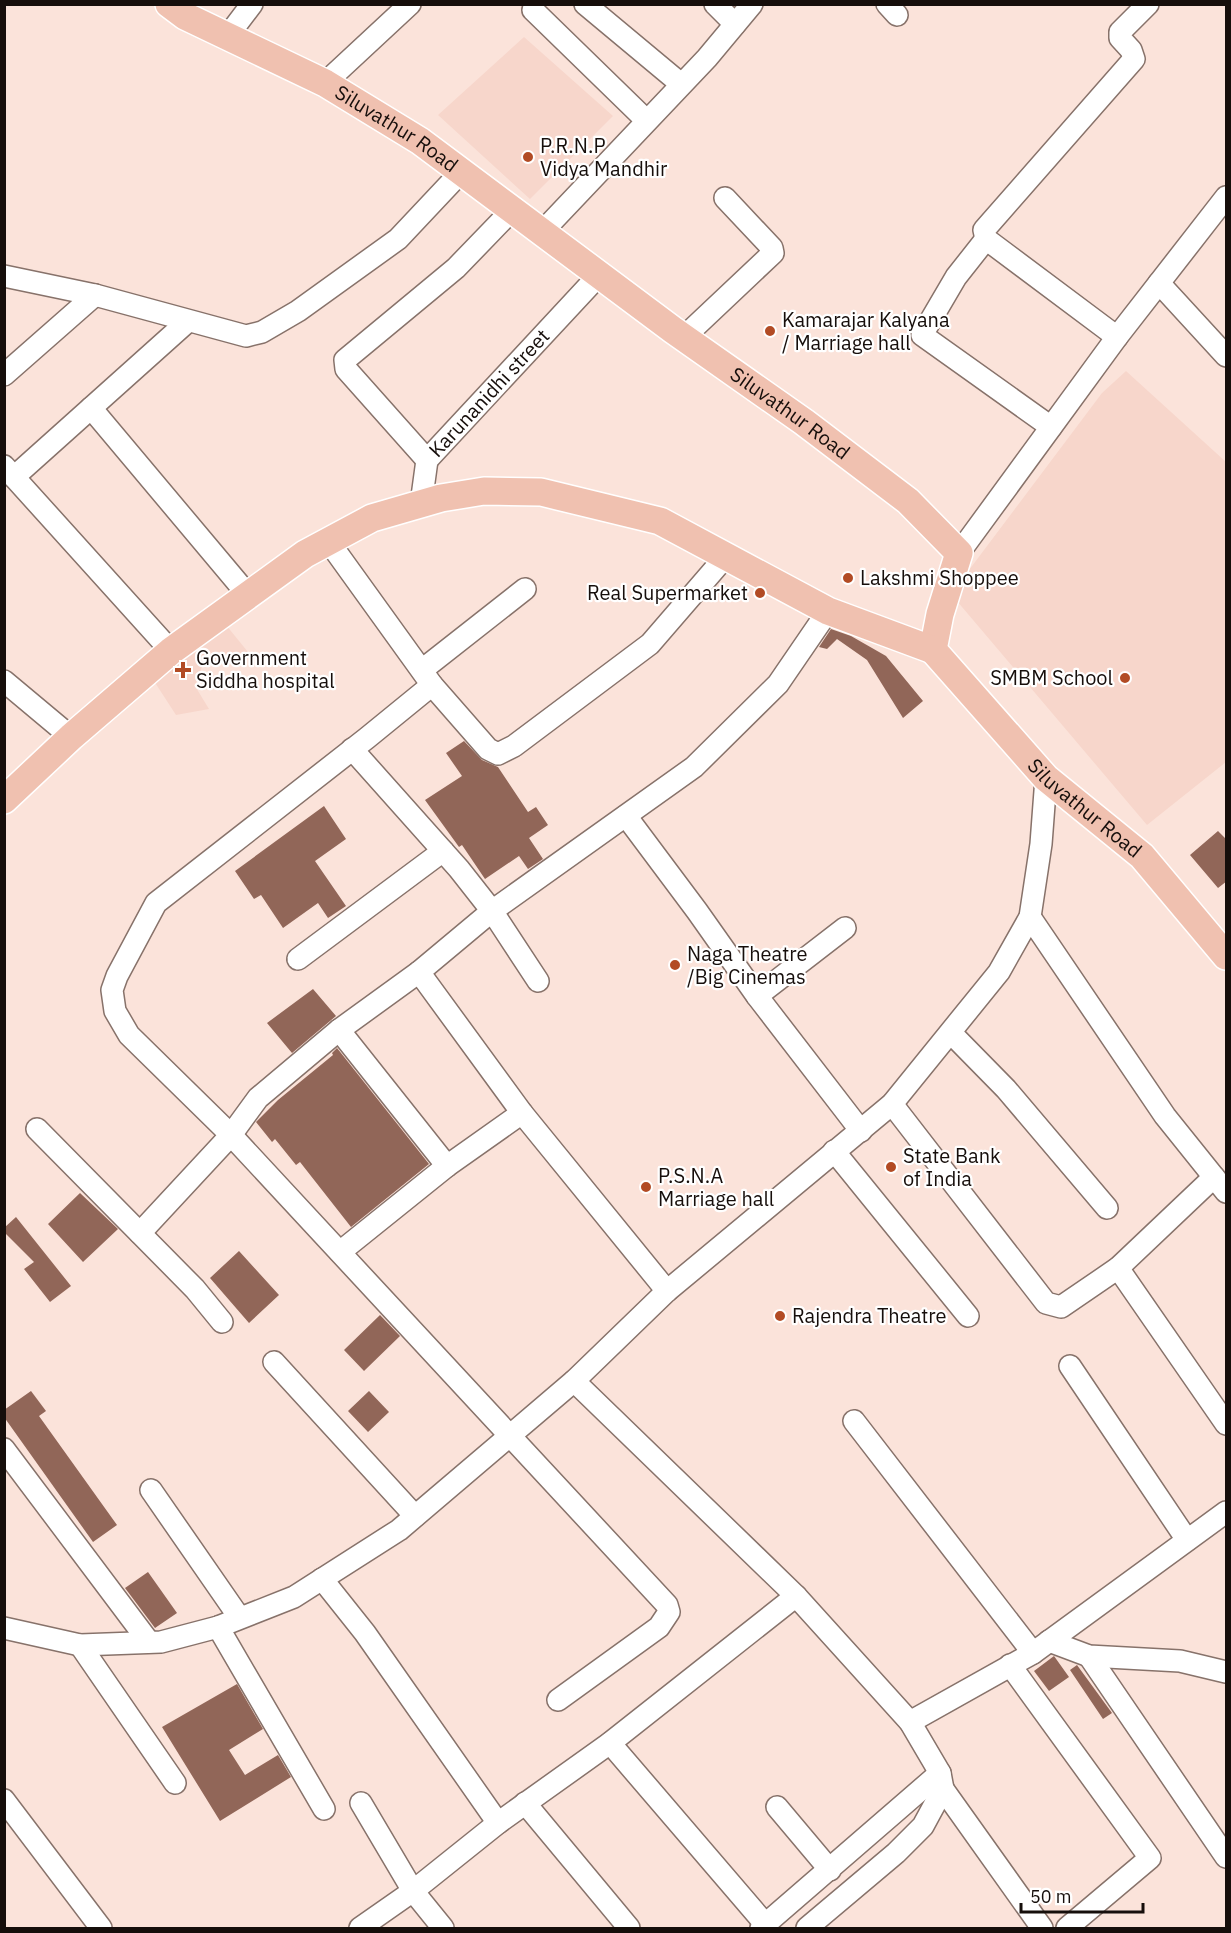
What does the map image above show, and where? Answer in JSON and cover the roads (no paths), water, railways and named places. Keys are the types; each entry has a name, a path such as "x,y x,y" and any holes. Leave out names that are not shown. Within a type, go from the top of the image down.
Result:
{"main road":[{"name":"Siluvathur Road","path":"169,4 185,16 325,83 420,141 683,338 804,422 909,501 959,553"},
{"path":"4,800 70,737 171,651 248,595 305,555 372,518 421,504 484,491 541,492 660,521 828,611 933,650 940,614 959,553"},
{"name":"Siluvathur Road","path":"933,650 1046,778 1142,856 1227,956"}],"street":[{"path":"227,37 252,4"},
{"path":"325,83 410,4"},
{"path":"585,4 681,84"},
{"path":"715,4 735,24"},
{"path":"542,232 681,84 752,4"},
{"path":"1117,337 986,239 983,234 986,226 1134,59 1134,54 1120,38 1120,32 1148,4"},
{"path":"533,10 646,120"},
{"path":"4,276 95,295 187,322 246,336 262,332 297,311 398,239 462,171"},
{"path":"959,553 1117,337 1227,197"},
{"path":"683,338 764,264 773,253 772,248 725,198"},
{"name":"Karunanidhi street","path":"512,210 456,268 345,360 346,369 427,460 599,275"},
{"path":"986,239 956,277 922,335 1051,427"},
{"path":"1159,282 1227,356"},
{"path":"4,375 95,295"},
{"path":"171,651 9,471 91,408 187,322"},
{"path":"91,408 248,595"},
{"path":"421,504 427,460"},
{"path":"329,542 427,677 488,749 498,754 514,746 650,644 726,556"},
{"path":"525,589 427,677 352,749 156,903 112,990 115,1011 129,1035 231,1135 667,1605 669,1612 659,1627 558,1700"},
{"path":"140,1233 231,1135 258,1098 339,1030 419,972 492,911 694,767 778,684 828,611"},
{"path":"4,681 70,737"},
{"path":"352,749 443,851 492,911 538,981"},
{"path":"4,1628 80,1645 161,1642 218,1627 294,1597 399,1530 574,1381 667,1291 892,1104 999,972 1030,917 1041,844 1046,778"},
{"path":"626,816 757,996 861,1131"},
{"path":"298,959 443,851"},
{"path":"892,1104 1046,1303 1061,1307 1118,1268 1220,1185 1165,1116 1030,917"},
{"path":"757,996 845,928"},
{"path":"419,972 522,1113 667,1291"},
{"path":"339,1030 447,1166"},
{"path":"951,1033 1006,1089 1107,1208"},
{"path":"340,1252 447,1166 522,1113"},
{"path":"36,1129 140,1233 222,1322"},
{"path":"834,1151 968,1316"},
{"path":"1118,1268 1227,1424"},
{"path":"274,1362 415,1516"},
{"path":"1070,1366 1187,1540"},
{"path":"574,1381 796,1596 910,1722 941,1781 1042,1929"},
{"path":"854,1420 1041,1647 1089,1656 1180,1661 1227,1672"},
{"path":"4,1449 149,1642"},
{"path":"151,1490 240,1617"},
{"path":"910,1722 1041,1647 1227,1512"},
{"path":"322,1579 365,1633 498,1823"},
{"path":"360,1929 413,1891 498,1823 610,1743 796,1596"},
{"path":"218,1627 324,1809"},
{"path":"80,1645 175,1783"},
{"path":"1089,1656 1227,1857"},
{"path":"1010,1665 1150,1858 1067,1929"},
{"path":"610,1743 763,1927 941,1781"},
{"path":"807,1929 896,1853 923,1826 941,1781"},
{"path":"4,1800 101,1929"},
{"path":"361,1803 413,1891 443,1929"},
{"path":"525,1803 628,1929"},
{"path":"777,1807 830,1870"}],"place":[{"name":"P.R.N.P Vidya Mandhir","path":"528,157"},
{"name":"Kamarajar Kalyana / Marriage hall","path":"770,331"},
{"name":"Lakshmi Shoppee","path":"848,578"},
{"name":"Real Supermarket","path":"760,593"},
{"name":"Government Siddha hospital","path":"183,670"},
{"name":"SMBM School","path":"1125,678"},
{"name":"Naga Theatre /Big Cinemas","path":"675,965"},
{"name":"State Bank of India","path":"891,1167"},
{"name":"P.S.N.A Marriage hall","path":"646,1187"},
{"name":"Rajendra Theatre","path":"780,1316"}]}
